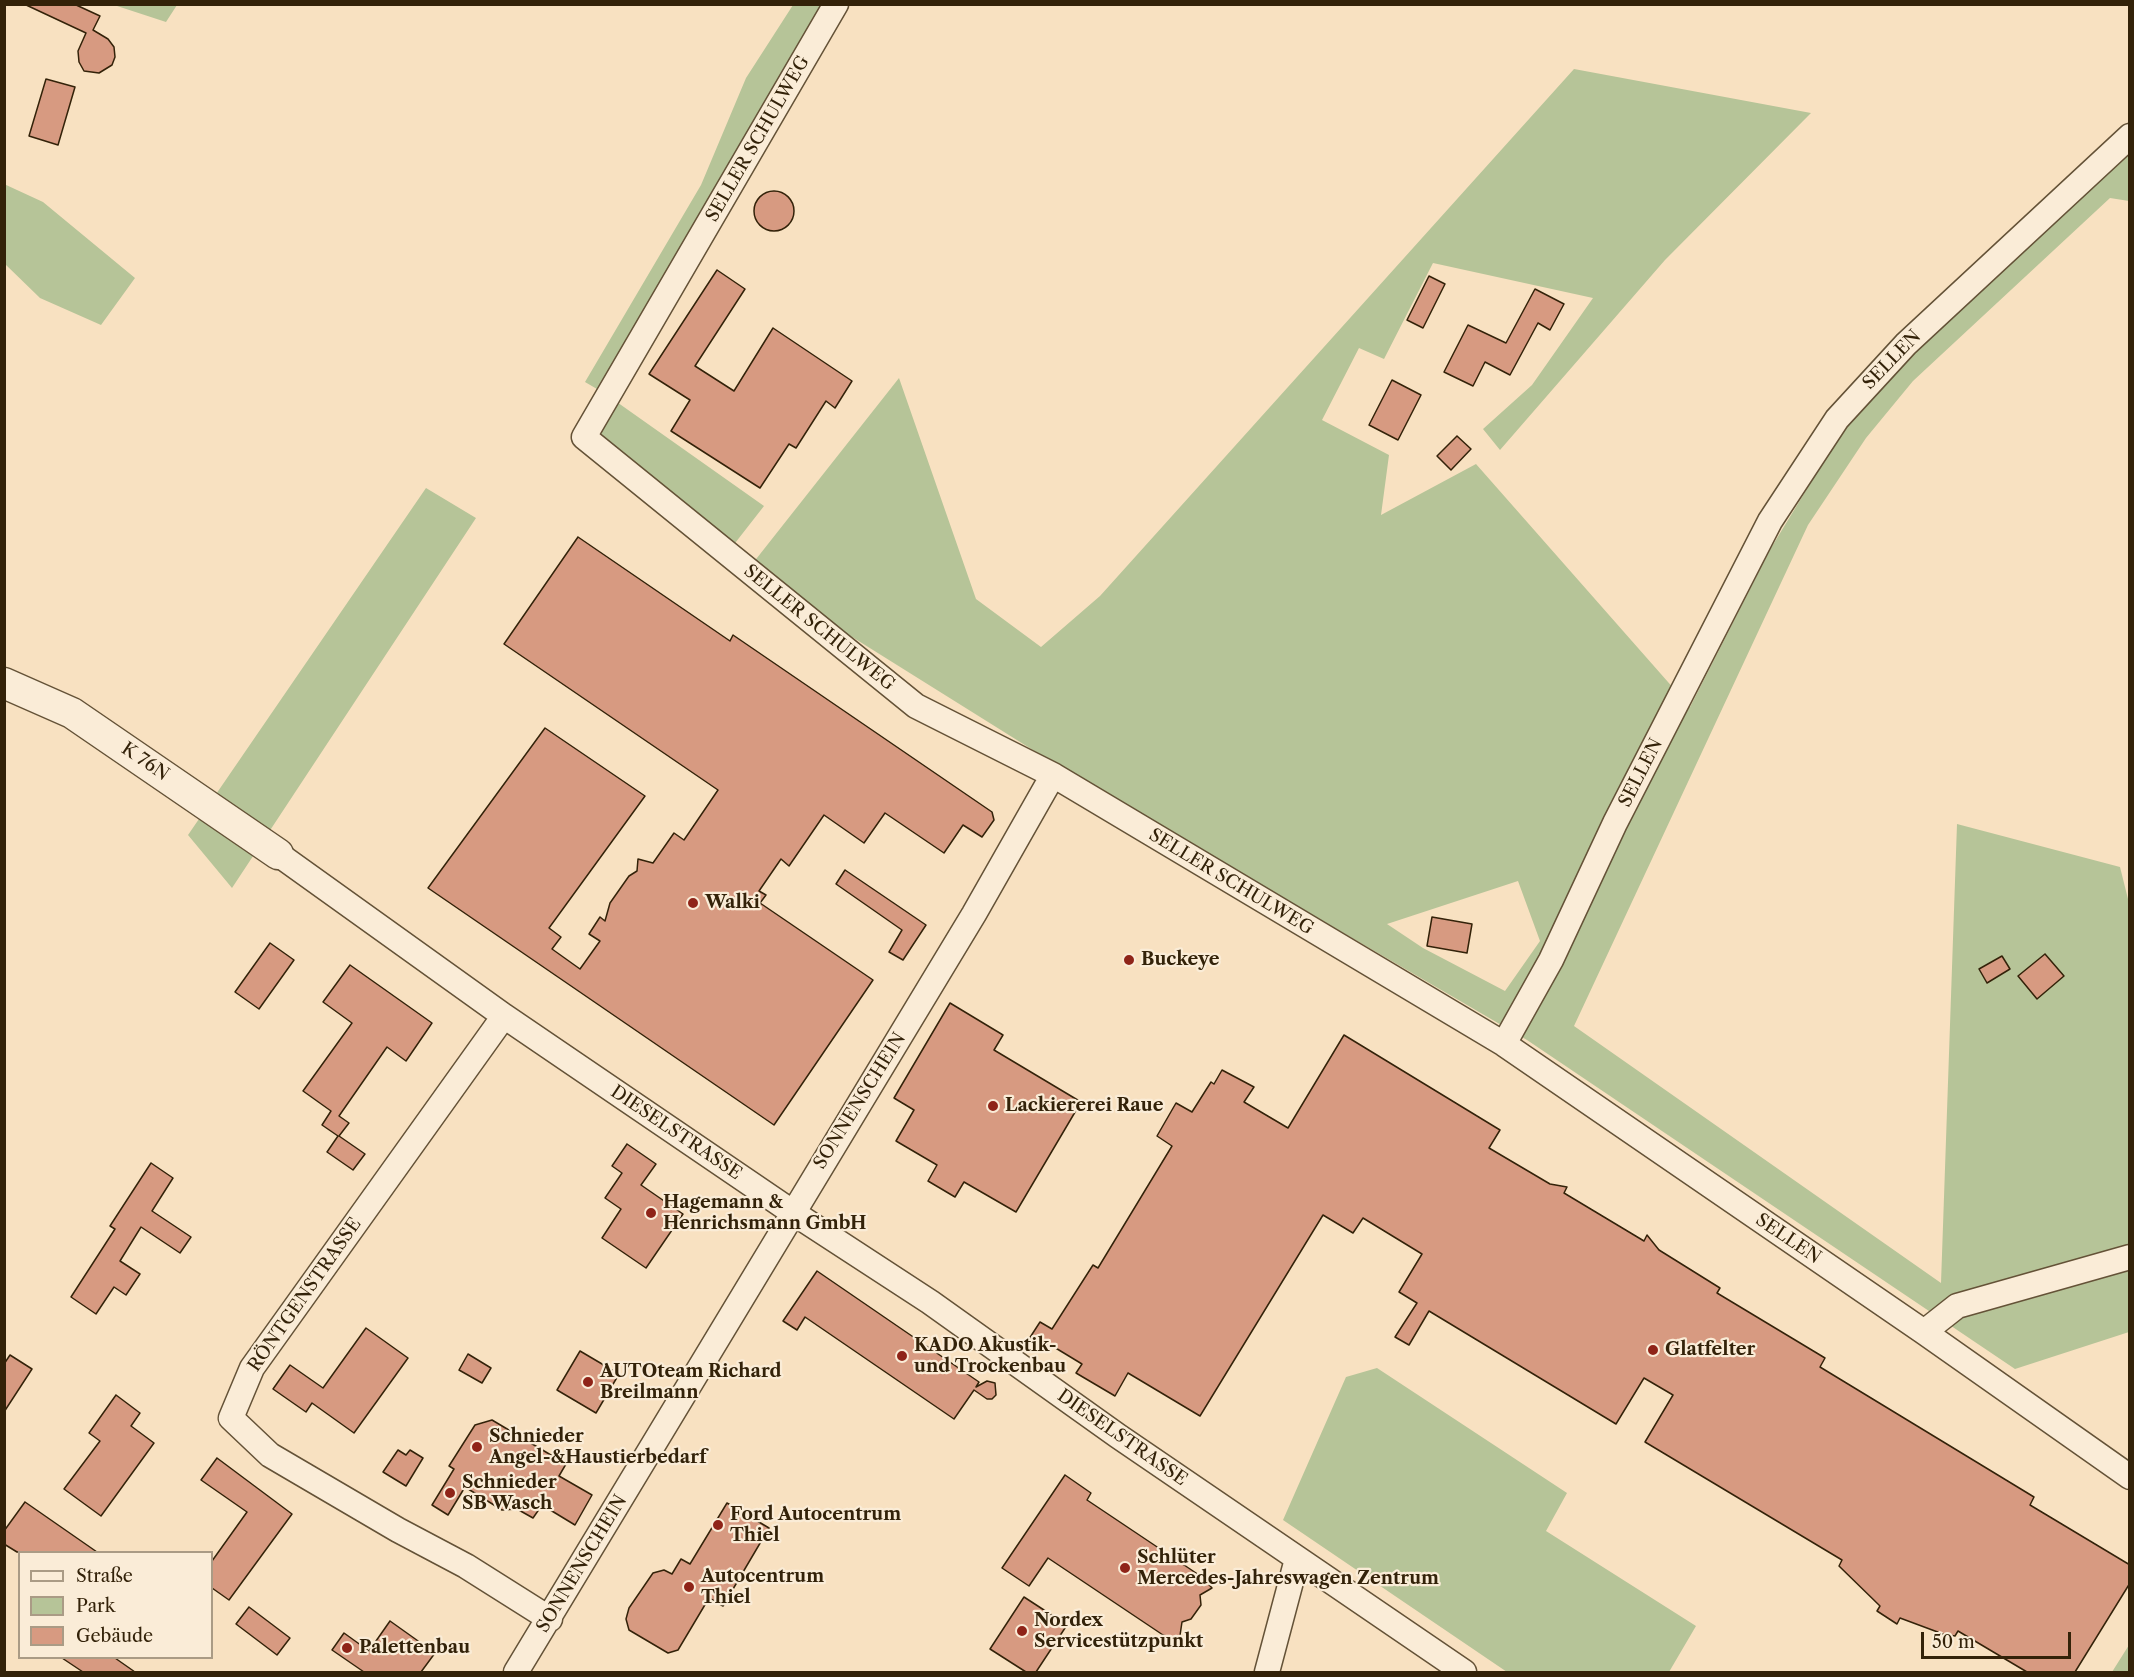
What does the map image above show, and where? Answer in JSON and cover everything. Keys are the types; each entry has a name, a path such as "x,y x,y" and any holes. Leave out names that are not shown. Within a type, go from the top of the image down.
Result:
{"street":[{"name":"SELLER SCHULWEG","path":"836,4 584,437 916,706 1053,776 1504,1044"},
{"name":"SELLEN","path":"2130,136 1906,344 1837,420 1770,521 1615,823 1551,960 1504,1044 1924,1332 2130,1477"},
{"name":"K 76N","path":"4,682 72,713 278,854"},
{"name":"SONNENSCHEIN","path":"516,1672 942,966 1053,776"},
{"name":"DIESELSTRASSE","path":"278,854 504,1016 792,1212 930,1302 1297,1559 1464,1672"},
{"name":"RÖNTGENSTRASSE","path":"504,1016 252,1368 231,1418 270,1455 398,1530 466,1566 550,1619"},
{"path":"1924,1332 1957,1306 2130,1257"},
{"path":"1267,1672 1297,1559"}],"green space":[{"path":"114,5 177,5 166,22"},
{"path":"793,5 826,5 597,389 585,382 701,185 746,78"},
{"path":"1574,69 1811,113 1665,260 1500,450 1483,429 1532,385 1593,298 1433,263 1384,359 1359,348 1322,420 1389,455 1381,515 1476,464 1690,707 1771,548 1844,428 1899,363 2129,152 2129,201 2110,198 1913,381 1866,438 1808,525 1574,1026 1941,1283 1957,824 2120,867 2130,907 2129,1332 2015,1369 1527,1040 1076,777 849,635 753,563 899,378 976,599 1041,647 1100,596","holes":["1518,881 1540,941 1505,991 1423,948 1387,924"]},
{"path":"4,184 43,202 135,278 101,325 40,298 5,264"},
{"path":"614,400 764,506 732,547 596,434"},
{"path":"426,488 476,518 232,888 188,835"},
{"path":"1377,1368 1567,1493 1546,1531 1696,1626 1669,1672 1507,1672 1283,1520 1346,1377"},
{"path":"2129,1645 2129,1672 2112,1672"}],"building":[{"path":"24,4 74,4 100,16 93,30 108,39 114,47 115,57 112,65 99,73 84,71 79,62 78,51 86,33"},
{"path":"46,79 75,87 58,145 29,136"},
{"path":"774,191 782,192 788,197 793,203 793,219 788,225 782,230 774,231 766,230 760,225 755,219 754,211 755,203 760,197 766,192"},
{"path":"717,270 745,289 695,366 734,391 773,328 852,381 835,408 826,401 796,448 789,444 760,488 671,431 690,400 649,374"},
{"path":"1429,276 1445,284 1423,328 1407,320"},
{"path":"1535,289 1564,304 1550,330 1538,323 1510,375 1485,362 1473,386 1444,372 1468,325 1506,343"},
{"path":"1392,380 1421,395 1398,440 1369,425"},
{"path":"1457,436 1471,449 1451,470 1437,456"},
{"path":"578,537 730,641 733,635 992,812 994,820 982,837 963,825 944,853 885,813 864,843 824,815 789,866 781,859 759,891 766,895 760,903 873,980 774,1125 428,888 545,728 645,796 549,928 561,937 552,949 580,969 600,941 589,934 600,917 605,921 610,903 629,876 637,871 638,859 653,863 674,833 684,840 718,790 504,644"},
{"path":"845,870 926,925 903,960 889,952 902,930 836,884"},
{"path":"1432,917 1472,924 1467,953 1427,946"},
{"path":"270,943 294,960 259,1009 235,992"},
{"path":"2045,954 2064,976 2037,999 2018,976"},
{"path":"2002,956 2010,969 1987,983 1979,969"},
{"path":"350,965 432,1023 406,1061 387,1047 339,1116 349,1123 339,1136 365,1154 353,1170 327,1152 338,1136 322,1125 331,1111 303,1091 352,1023 323,1002"},
{"name":"Lackiererei Raue","path":"950,1003 1003,1035 994,1050 1081,1102 1016,1212 964,1182 955,1197 928,1181 937,1165 896,1141 914,1110 894,1098"},
{"name":"Glatfelter","path":"1344,1035 1500,1130 1489,1148 1550,1184 1567,1187 1564,1193 1644,1241 1647,1235 1659,1250 1720,1288 1717,1293 1825,1358 1820,1367 2034,1497 2030,1505 2130,1565 2130,1583 2075,1672 2027,1672 1958,1631 1955,1636 1943,1634 1900,1618 1897,1624 1877,1611 1880,1606 1839,1566 1842,1560 1645,1442 1673,1395 1644,1378 1616,1424 1429,1311 1409,1345 1395,1337 1417,1303 1399,1292 1422,1254 1363,1218 1353,1233 1323,1215 1200,1416 1128,1373 1115,1396 1076,1373 1082,1364 1049,1344 1046,1349 1029,1339 1040,1322 1052,1329 1093,1265 1098,1268 1172,1146 1157,1136 1176,1103 1192,1112 1211,1082 1214,1084 1222,1070 1254,1087 1244,1102 1288,1128"},
{"path":"627,1144 656,1164 641,1185 683,1214 646,1268 602,1238 621,1209 605,1198 622,1173 612,1166"},
{"path":"151,1163 173,1178 152,1211 191,1237 180,1253 141,1227 120,1261 140,1274 126,1295 114,1287 96,1314 71,1297 115,1229 110,1226"},
{"name":"KADO Akustik- und Trockenbau","path":"817,1271 979,1382 976,1387 987,1381 995,1383 996,1395 992,1399 987,1399 974,1390 954,1419 805,1317 797,1330 783,1321"},
{"path":"366,1328 408,1358 354,1433 312,1403 306,1412 273,1389 290,1365 323,1388"},
{"name":"AUTOteam Richard Breilmann","path":"580,1351 619,1374 596,1413 557,1390"},
{"path":"468,1354 491,1368 482,1383 459,1370"},
{"path":"10,1355 32,1369 4,1412 4,1364"},
{"path":"116,1395 140,1413 131,1426 154,1443 101,1516 64,1489 100,1441 89,1433"},
{"path":"492,1420 566,1464 559,1476 592,1495 575,1525 542,1505 533,1518 517,1509 502,1510 465,1487 448,1515 432,1505 454,1469 449,1466 475,1425"},
{"path":"398,1450 406,1455 410,1450 423,1458 406,1486 383,1472"},
{"path":"217,1458 292,1514 229,1600 213,1589 213,1560 247,1512 201,1480"},
{"name":"Schlüter Mercedes-Jahreswagen Zentrum","path":"1065,1475 1091,1493 1087,1500 1202,1577 1212,1588 1200,1595 1201,1605 1191,1619 1182,1622 1179,1642 1163,1635 1048,1558 1029,1586 1002,1568"},
{"path":"25,1502 96,1551 17,1552 4,1544 4,1531"},
{"name":"Autocentrum Thiel","path":"727,1503 769,1528 723,1606 709,1598 678,1650 668,1653 629,1630 626,1619 629,1608 653,1573 664,1570 672,1574 681,1559 690,1564"},
{"path":"1024,1597 1067,1625 1036,1672 1026,1672 990,1649"},
{"path":"249,1607 290,1638 277,1655 236,1624"},
{"path":"390,1621 435,1653 421,1672 364,1672 332,1650 344,1633 369,1651"},
{"path":"64,1659 116,1659 135,1672 83,1672"}],"place":[{"name":"Walki","path":"693,903"},
{"name":"Buckeye","path":"1129,960"},
{"name":"Lackiererei Raue","path":"993,1106"},
{"name":"Hagemann & Henrichsmann GmbH","path":"651,1213"},
{"name":"Glatfelter","path":"1653,1350"},
{"name":"KADO Akustik- und Trockenbau","path":"902,1356"},
{"name":"AUTOteam Richard Breilmann","path":"588,1382"},
{"name":"Schnieder Angel-&Haustierbedarf","path":"477,1447"},
{"name":"Schnieder SB Wasch","path":"450,1493"},
{"name":"Ford Autocentrum Thiel","path":"718,1525"},
{"name":"Schlüter Mercedes-Jahreswagen Zentrum","path":"1125,1568"},
{"name":"Autocentrum Thiel","path":"689,1587"},
{"name":"Nordex Servicestützpunkt","path":"1022,1631"},
{"name":"Palettenbau","path":"347,1648"}]}
